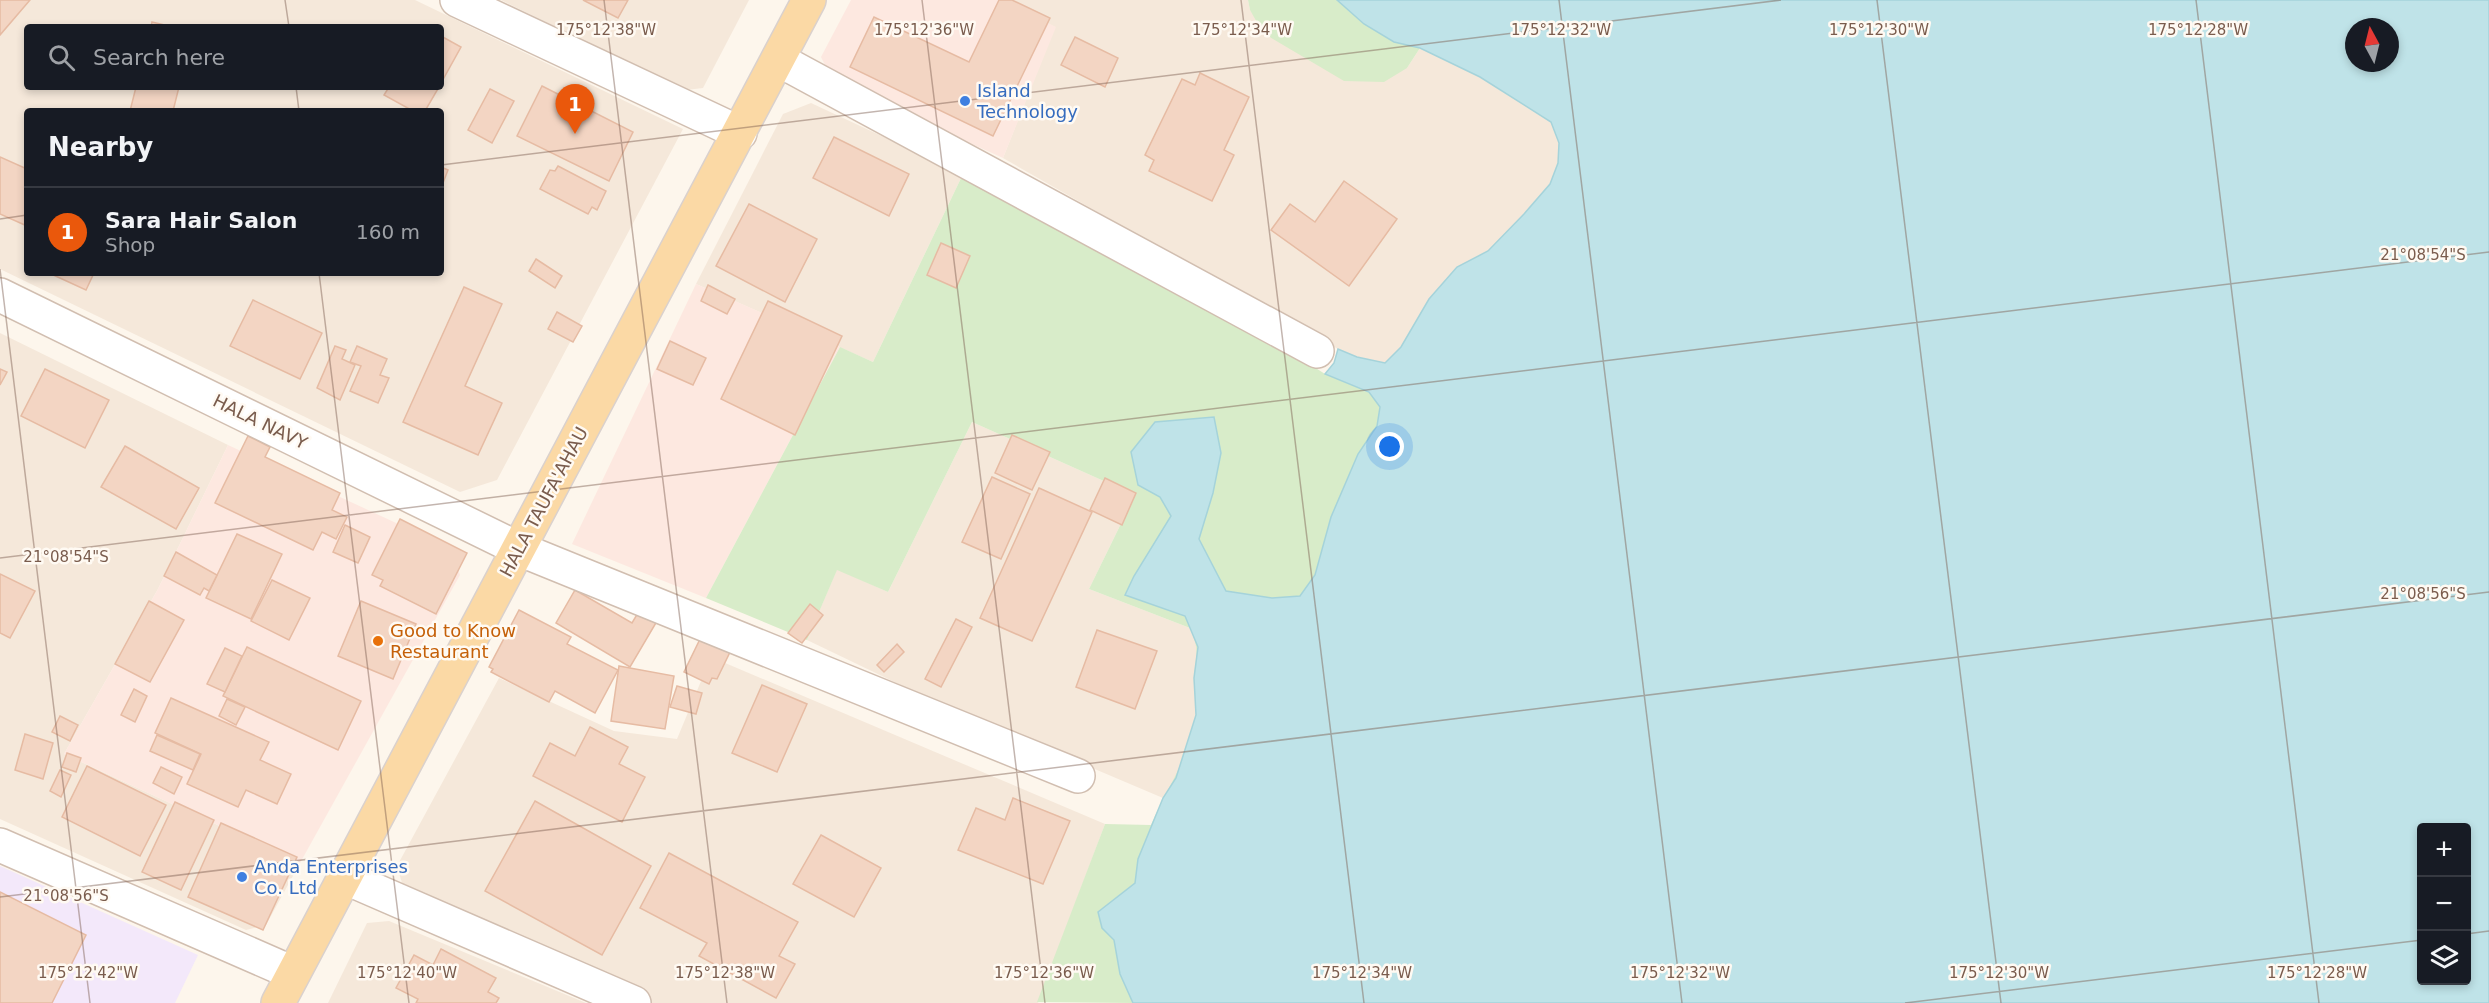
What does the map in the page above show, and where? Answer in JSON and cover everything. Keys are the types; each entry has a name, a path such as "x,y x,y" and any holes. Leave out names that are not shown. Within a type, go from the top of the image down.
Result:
{"main road":[{"name":"HALA TAUFA'AHAU","path":"278,1003 809,0"}],"street":[{"path":"457,0 740,133"},
{"path":"779,60 1317,351"},
{"name":"HALA NAVY","path":"0,295 519,549 1078,776"},
{"path":"0,844 293,973"},
{"path":"344,877 634,1003"}],"shaded area":[{"path":"0,0 415,0 683,129 497,480 460,492 0,269"},
{"path":"501,0 749,0 703,88 686,90"},
{"path":"851,0 1001,0 1056,27 1003,158 833,81 821,57"},
{"path":"1001,0 1248,0 1250,10 1407,68 1420,48 1480,77 1552,122 1559,143 1558,163 1550,184 1524,214 1488,251 1457,267 1429,299 1401,347 1385,363 1357,357 1338,349 1003,158 1055,27"},
{"path":"811,103 963,174 873,362 696,284 783,114"},
{"path":"696,284 840,347 706,598 572,544"},
{"path":"0,333 228,445 158,589 64,754 300,863 266,925 246,930 0,819"},
{"path":"972,422 1135,495 1089,589 1190,628 1198,647 1194,678 1196,715 1176,778 1163,798 932,700 807,640 837,569 888,592"},
{"path":"228,445 450,548 460,575 300,863 64,754 158,589"},
{"path":"711,657 1105,824 1038,1003 652,1003 560,964 405,893 397,866 499,678 614,731 677,739"},
{"path":"0,866 198,955 175,1003 0,1003"},
{"path":"389,921 586,1003 328,1003 367,923"}],"green space":[{"path":"1248,0 1337,0 1356,17 1384,36 1420,48 1407,68 1384,82 1344,81 1263,33 1250,10"},
{"path":"963,174 1247,324 1325,374 1369,392 1380,407 1377,426 1358,454 1331,517 1315,575 1300,596 1272,598 1227,591 1238,703 1138,859 1135,883 1098,912 1102,928 1114,940 1120,974 1133,1003 1037,1002 1105,824 1151,825 1184,757 1194,729 1196,652 1190,628 1089,589 1135,495 972,422 888,592 837,570 807,640 706,598 840,347 873,362"}],"water":[{"path":"1337,0 2489,0 2489,1003 1133,1003 1120,974 1114,940 1102,928 1098,912 1135,883 1138,859 1163,798 1176,778 1196,715 1194,678 1198,647 1185,616 1125,595 1171,516 1160,497 1138,485 1131,452 1155,422 1214,417 1221,453 1213,493 1199,539 1226,591 1272,598 1300,596 1315,575 1331,517 1358,454 1377,426 1380,407 1369,392 1325,374 1334,363 1338,349 1357,357 1385,363 1401,347 1429,299 1457,267 1488,251 1524,214 1550,184 1558,163 1559,143 1551,122 1480,77 1420,48 1394,42 1364,24"}],"building":[{"path":"0,0 30,0 0,35"},
{"path":"583,0 628,0 618,18"},
{"name":"Island Technology","path":"999,0 1012,0 1050,18 993,136 850,67 874,17 969,62"},
{"path":"1075,37 1118,58 1105,87 1061,65"},
{"path":"444,38 461,47 444,78"},
{"path":"1200,73 1249,97 1224,150 1234,155 1212,201 1149,171 1154,160 1145,155 1182,79 1195,85"},
{"path":"542,86 633,132 609,181 517,136"},
{"path":"490,89 514,101 492,143 468,130"},
{"path":"135,90 178,90 174,108 131,108"},
{"path":"387,90 437,90 427,108 408,108 384,95"},
{"path":"834,137 909,174 889,216 813,178"},
{"path":"0,157 24,168 24,225 0,214"},
{"path":"558,166 606,191 597,210 592,207 588,214 540,189 550,170 555,171"},
{"path":"444,168 448,170 444,180"},
{"path":"1344,181 1397,219 1349,286 1271,230 1290,204 1315,222"},
{"path":"749,204 817,239 785,302 716,266"},
{"path":"941,243 970,256 956,288 927,275"},
{"path":"536,259 562,276 555,288 529,271"},
{"path":"56,276 93,276 86,290"},
{"path":"708,285 735,299 727,314 701,301"},
{"path":"464,287 502,304 465,386 502,403 478,455 403,422"},
{"path":"253,300 322,333 300,379 230,346"},
{"path":"768,301 842,336 795,435 721,399"},
{"path":"557,312 582,326 573,342 548,329"},
{"path":"670,341 706,358 693,385 657,369"},
{"path":"335,346 346,350 342,359 355,365 340,400 317,388"},
{"path":"357,346 387,359 380,375 389,378 378,403 350,391 361,366 350,362"},
{"path":"0,369 7,372 0,385"},
{"path":"45,369 109,400 85,448 21,416"},
{"path":"1012,435 1050,452 1032,490 995,473"},
{"path":"248,436 270,447 265,457 340,493 332,510 347,517 336,539 322,532 313,550 215,503"},
{"path":"125,446 199,488 176,529 101,487"},
{"path":"992,477 1030,494 1001,559 962,542"},
{"path":"1105,478 1136,493 1122,525 1090,510"},
{"path":"1039,488 1092,512 1032,641 980,618"},
{"path":"400,519 467,553 436,614 380,586 383,580 372,575"},
{"path":"345,525 370,537 358,563 333,552"},
{"path":"237,534 282,554 251,619 206,598"},
{"path":"176,552 217,575 209,591 204,588 200,595 164,576"},
{"path":"0,574 35,591 10,638 0,633"},
{"path":"272,580 310,598 289,640 251,621"},
{"path":"575,590 632,623 642,606 660,616 630,667 556,623"},
{"path":"149,601 184,620 150,682 115,664"},
{"path":"361,601 416,624 393,679 338,656"},
{"path":"810,604 823,615 802,643 788,633"},
{"path":"519,610 571,637 567,644 618,670 595,713 555,691 549,702 491,672 493,669 489,667"},
{"path":"956,619 972,627 941,687 925,679"},
{"path":"1097,630 1157,651 1135,709 1076,687"},
{"path":"702,635 731,650 717,679 712,678 709,684 684,672"},
{"path":"897,644 904,652 884,672 877,665"},
{"path":"247,647 361,701 338,750 223,696"},
{"path":"225,648 242,656 225,692 207,684"},
{"path":"619,666 674,676 665,729 611,721"},
{"path":"762,685 807,704 777,772 732,753"},
{"path":"677,686 702,693 696,714 670,707"},
{"path":"134,689 147,696 135,722 121,715"},
{"path":"171,698 269,742 260,760 291,774 277,804 246,790 238,807 187,784 201,754 155,733"},
{"path":"227,699 245,707 236,725 219,716"},
{"path":"60,716 78,725 70,741 52,732"},
{"path":"590,727 628,747 619,764 645,777 622,822 533,776 550,743 575,756"},
{"path":"25,734 53,743 43,779 15,770"},
{"path":"157,735 200,754 193,770 150,751"},
{"path":"67,753 81,758 76,772 62,767"},
{"path":"87,766 166,805 140,856 62,817"},
{"path":"161,767 182,777 174,794 153,783"},
{"path":"60,770 71,775 61,797 50,791"},
{"path":"1013,798 1070,821 1043,884 958,850 976,808 1005,820"},
{"path":"535,801 651,866 602,955 485,891"},
{"path":"175,802 214,820 181,890 142,872"},
{"name":"Anda Enterprises Co. Ltd","path":"221,823 297,857 263,930 188,897"},
{"path":"821,835 881,868 854,917 793,884"},
{"path":"669,853 798,922 779,956 795,964 776,998 699,956 707,943 640,908"},
{"path":"0,892 86,935 52,1003 0,1003"},
{"path":"441,949 496,978 488,992 499,998 496,1003 416,1003 418,999 396,988 414,955 433,965"}],"place":[{"name":"Island Technology","path":"965,101"},
{"name":"Sara Hair Salon","path":"575,134"},
{"name":"Good to Know Restaurant","path":"378,641"},
{"name":"Anda Enterprises Co. Ltd","path":"242,877"}]}
